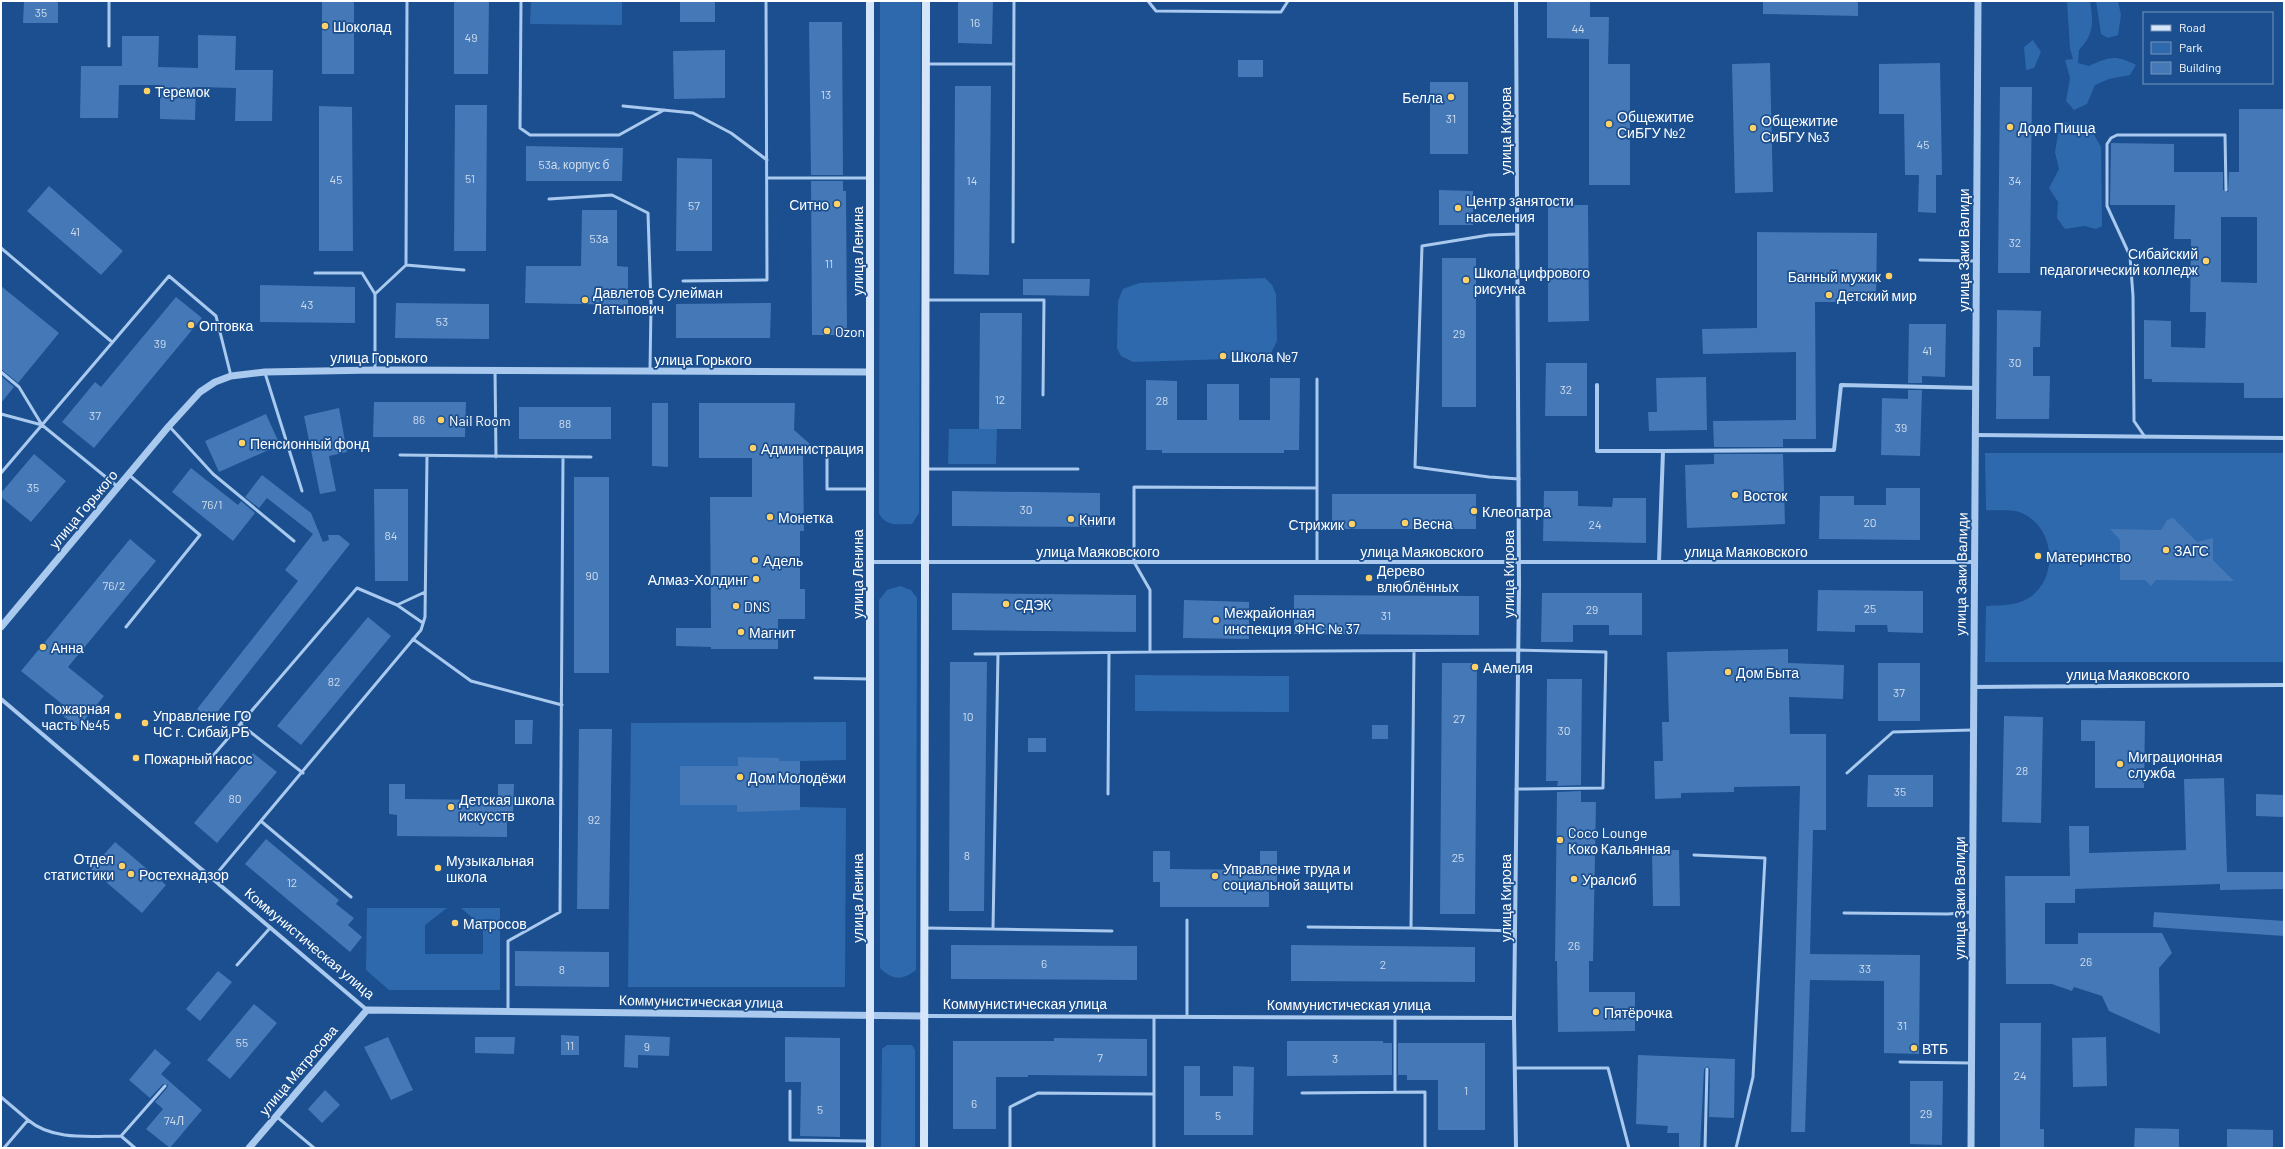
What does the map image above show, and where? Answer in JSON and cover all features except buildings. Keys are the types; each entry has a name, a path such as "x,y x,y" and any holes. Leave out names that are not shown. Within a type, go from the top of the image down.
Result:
{"main road":[{"name":"улица Ленина","path":"870,1 870,1145"},
{"path":"924,1148 926,1"}],"street":[{"name":"улица Кирова","path":"1516,1 1519,479 1514,1018 1516,1068 1516,1148"},
{"name":"улица Заки Валиди","path":"1971,1148 1978,1"},
{"name":"улица Горького","path":"1,627 168,426 200,392 215,382 231,376 265,372 375,370 870,372"},
{"path":"1597,385 1597,451 1834,450 1841,385 1976,388"},
{"path":"1976,435 2284,438"},
{"path":"1659,562 1663,451"},
{"name":"улица Маяковского","path":"870,562 1974,562"},
{"name":"улица Маяковского","path":"1973,687 2284,685"},
{"name":"Коммунистическая улица","path":"1,699 367,1010 870,1016 1514,1018"},
{"name":"улица Матросова","path":"249,1148 367,1010"}],"lane":[{"path":"109,1 109,46"},
{"path":"375,294 406,265 407,1"},
{"path":"521,1 520,128 530,135 620,135 664,110"},
{"path":"683,281 767,280 766,1"},
{"path":"1013,242 1014,1"},
{"path":"1148,1 1156,11 1281,12 1288,1"},
{"path":"926,64 1014,64"},
{"path":"623,106 693,113 731,132 767,160"},
{"path":"2145,437 2134,421 2133,296 2130,256 2107,206 2107,144 2111,138 2117,135 2225,135 2226,190"},
{"path":"767,178 870,178"},
{"path":"549,199 612,195 648,213 650,371"},
{"path":"1517,234 1489,235 1422,246 1416,467 1489,477 1519,479"},
{"path":"1,248 112,342"},
{"path":"1920,260 1976,261"},
{"path":"406,265 464,270"},
{"path":"316,273 362,273 375,294 375,370"},
{"path":"1,473 169,276 216,316 231,376"},
{"path":"925,300 1044,300 1044,395"},
{"path":"495,370 496,457"},
{"path":"1,372 19,387 42,425 118,487"},
{"path":"265,372 302,491"},
{"path":"1317,379 1317,562"},
{"path":"1,414 42,425"},
{"path":"168,426 213,474 294,541"},
{"path":"827,454 827,488 870,489"},
{"path":"400,455 591,457"},
{"path":"213,878 262,822 414,639 423,623 428,456"},
{"path":"508,1011 508,942 560,912 562,457"},
{"path":"925,469 1078,469"},
{"path":"126,627 200,534 128,474"},
{"path":"1150,652 1150,590 1134,562 1134,487 1317,488"},
{"path":"211,758 357,588 397,605 423,623"},
{"path":"397,605 425,592"},
{"path":"414,639 471,681 562,705"},
{"path":"976,654 1518,650 1606,652 1602,788 1516,789"},
{"path":"1411,928 1414,651"},
{"path":"1108,794 1110,653"},
{"path":"993,929 998,654"},
{"path":"816,678 870,679"},
{"path":"240,724 303,773"},
{"path":"1847,773 1893,732 1973,730"},
{"path":"262,822 351,897"},
{"path":"1694,854 1765,858 1753,1077 1736,1148"},
{"path":"1844,912 1948,914 1972,912"},
{"path":"1187,920 1187,1016"},
{"path":"1308,927 1515,931"},
{"path":"237,965 270,928"},
{"path":"925,928 1112,931"},
{"path":"1154,1017 1154,1148"},
{"path":"1395,1017 1395,1092"},
{"path":"1900,1062 1972,1063"},
{"path":"1516,1068 1608,1068 1629,1148"},
{"path":"1705,1148 1707,1069"},
{"path":"121,1136 165,1086"},
{"path":"790,1091 790,1140 870,1145"},
{"path":"1302,1092 1425,1092 1425,1148"},
{"path":"1010,1148 1010,1107 1038,1093 1154,1094"},
{"path":"1,1097 38,1129 56,1135 121,1136 135,1148"},
{"path":"276,1116 314,1148"},
{"path":"4,1148 28,1120"}],"green space":[{"path":"531,1 622,1 622,25 530,24"},
{"path":"880,1 921,1 919,513 912,524 888,523 879,513"},
{"path":"2067,1 2090,1 2092,27 2088,38 2079,50 2078,63 2089,66 2102,60 2117,58 2136,65 2130,75 2109,79 2095,85 2087,104 2074,110 2066,101 2070,78 2065,60 2073,59 2070,49"},
{"path":"2096,1 2118,1 2121,15 2118,35 2108,38 2101,34"},
{"path":"2033,40 2041,52 2034,68 2026,70 2024,47"},
{"path":"2065,122 2084,126 2088,132 2093,133 2101,147 2102,226 2096,229 2084,226 2065,229 2057,218 2058,202 2049,188 2059,169 2055,152 2058,134"},
{"path":"1265,278 1272,285 1276,294 1277,341 1271,353 1261,358 1133,362 1121,356 1117,348 1118,301 1123,289 1139,283"},
{"path":"949,429 997,429 996,464 948,464"},
{"path":"1985,453 2284,453 2284,662 1985,662 1986,606 2018,603 2027,599 2038,590 2045,579 2049,567 2049,553 2046,540 2040,528 2031,519 2015,511 1986,510"},
{"path":"900,586 911,590 917,598 916,970 911,974 897,978 889,975 880,968 879,600 887,590"},
{"path":"1135,675 1289,676 1289,712 1135,711"},
{"path":"846,722 846,760 800,761 800,807 846,808 845,987 628,987 631,723"},
{"path":"367,908 447,908 425,925 425,954 483,954 483,927 461,908 500,908 500,990 389,990 366,970"},
{"path":"887,1045 912,1045 915,1050 915,1148 881,1148 882,1049"}],"place":[{"name":"Шоколад","path":"325,26"},
{"name":"Теремок","path":"147,91"},
{"name":"Белла","path":"1451,97"},
{"name":"Общежитие СиБГУ №2","path":"1609,124"},
{"name":"Додо Пицца","path":"2010,127"},
{"name":"Общежитие СиБГУ №3","path":"1753,128"},
{"name":"Ситно","path":"837,204"},
{"name":"Центр занятости населения","path":"1458,208"},
{"name":"Сибайский педагогический колледж","path":"2206,261"},
{"name":"Банный мужик","path":"1889,276"},
{"name":"Школа цифрового рисунка","path":"1466,280"},
{"name":"Детский мир","path":"1829,295"},
{"name":"Давлетов Сулейман Латыпович","path":"585,300"},
{"name":"Оптовка","path":"191,325"},
{"name":"Ozon","path":"827,331"},
{"name":"Школа №7","path":"1223,356"},
{"name":"Nail Room","path":"441,420"},
{"name":"Пенсионный фонд","path":"242,443"},
{"name":"Администрация","path":"753,448"},
{"name":"Восток","path":"1735,495"},
{"name":"Клеопатра","path":"1474,511"},
{"name":"Монетка","path":"770,517"},
{"name":"Книги","path":"1071,519"},
{"name":"Весна","path":"1405,523"},
{"name":"Стрижик","path":"1352,524"},
{"name":"ЗАГС","path":"2166,550"},
{"name":"Материнство","path":"2038,556"},
{"name":"Адель","path":"755,560"},
{"name":"Дерево влюблённых","path":"1369,578"},
{"name":"Алмаз-Холдинг","path":"756,579"},
{"name":"СДЭК","path":"1006,604"},
{"name":"DNS","path":"736,606"},
{"name":"Межрайонная инспекция ФНС № 37","path":"1216,620"},
{"name":"Магнит","path":"741,632"},
{"name":"Анна","path":"43,647"},
{"name":"Амелия","path":"1475,667"},
{"name":"Дом Быта","path":"1728,672"},
{"name":"Пожарная часть №45","path":"118,716"},
{"name":"Управление ГО ЧС г. Сибай РБ","path":"145,723"},
{"name":"Пожарный насос","path":"136,758"},
{"name":"Миграционная служба","path":"2120,764"},
{"name":"Дом Молодёжи","path":"740,777"},
{"name":"Детская школа искусств","path":"451,807"},
{"name":"Coco Lounge Коко Кальянная","path":"1560,840"},
{"name":"Отдел статистики","path":"122,866"},
{"name":"Музыкальная школа","path":"438,868"},
{"name":"Ростехнадзор","path":"131,874"},
{"name":"Управление труда и социальной защиты","path":"1215,876"},
{"name":"Уралсиб","path":"1574,879"},
{"name":"Матросов","path":"455,923"},
{"name":"Пятёрочка","path":"1596,1012"},
{"name":"ВТБ","path":"1914,1048"}]}
